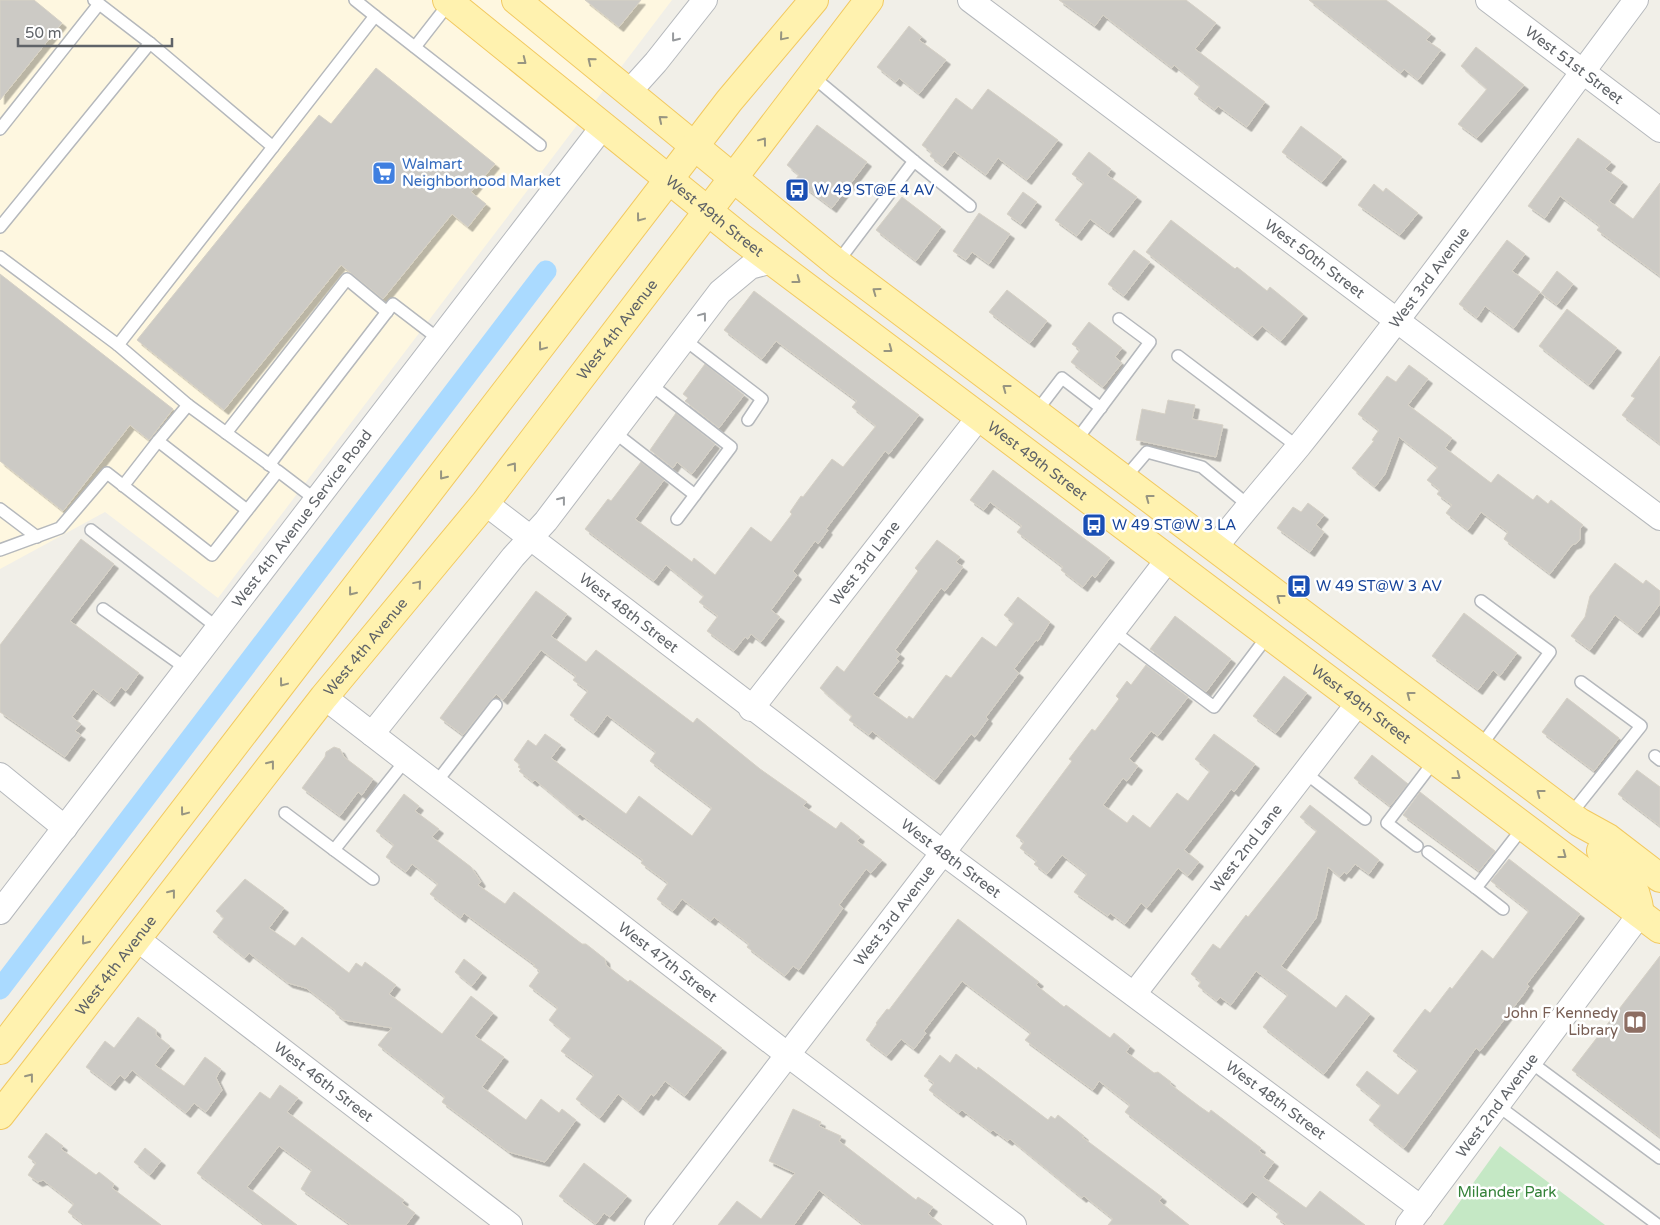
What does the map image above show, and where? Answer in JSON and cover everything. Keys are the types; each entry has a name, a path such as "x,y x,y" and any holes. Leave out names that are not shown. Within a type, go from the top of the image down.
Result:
{"main road":[{"path":"516,0 733,180 837,263 1574,819 1608,838 1660,878"},
{"path":"0,1050 694,146 729,101 814,0"},
{"name":"West 4th Avenue","path":"0,1115 324,697 485,503 869,0"},
{"name":"West 49th Street","path":"448,1 772,261 978,417 1135,532 1435,760 1653,919"},
{"path":"1135,532 1181,549 1199,552 1215,548"},
{"path":"1215,548 1224,589 1236,609"},
{"path":"322,630 315,658 316,677 324,697"},
{"path":"1574,819 1600,850 1624,872 1653,919"},
{"path":"135,875 127,905 128,921 137,938"}],"street":[{"path":"629,92 656,62 705,0"},
{"name":"West 50th Street","path":"970,0 1395,321 1660,518"},
{"name":"West 51st Street","path":"1488,0 1660,130"},
{"name":"West 3rd Avenue","path":"1215,548 1248,505 1298,447 1395,321 1636,0"},
{"name":"West 4th Avenue Service Road","path":"0,912 604,125"},
{"path":"372,734 614,432 728,284 750,268 772,261"},
{"name":"West 3rd Lane","path":"751,709 978,417"},
{"name":"West 48th Street","path":"485,503 751,709 1134,994 1414,1217"},
{"name":"West 3rd Avenue","path":"657,1225 1169,558"},
{"name":"West 47th Street","path":"324,697 788,1055 1014,1225"},
{"name":"West 2nd Lane","path":"1134,994 1359,702"},
{"path":"0,775 65,828"},
{"name":"West 2nd Avenue","path":"1414,1217 1529,1061 1653,919"},
{"name":"West 46th Street","path":"137,938 510,1225"}],"lane":[{"path":"355,0 540,145"},
{"path":"415,47 448,1"},
{"path":"0,129 96,2 150,43 273,147"},
{"path":"118,345 375,16"},
{"path":"0,227 150,43"},
{"path":"812,76 970,206"},
{"path":"837,263 914,161"},
{"path":"0,257 118,345 188,405 316,500"},
{"path":"226,433 347,279 387,312"},
{"path":"0,550 60,528 107,473 212,555 247,510 273,468 393,304 440,340"},
{"path":"1075,442 1150,342 1119,318"},
{"path":"685,340 762,399 748,420"},
{"path":"1178,356 1298,447"},
{"path":"1036,412 1062,378 1101,408"},
{"path":"650,384 731,447 677,519"},
{"path":"123,486 188,405"},
{"path":"614,432 695,495"},
{"path":"158,441 247,510"},
{"path":"1124,479 1147,452 1202,466 1248,505"},
{"path":"0,509 37,537"},
{"path":"92,530 218,628"},
{"path":"1480,747 1550,652 1481,601"},
{"path":"103,609 187,669"},
{"path":"1113,631 1214,707 1269,634"},
{"path":"1574,819 1641,726 1581,682"},
{"path":"435,784 496,705"},
{"path":"1417,846 1387,823 1435,760"},
{"path":"334,850 405,761"},
{"path":"1304,772 1365,819"},
{"path":"285,813 373,879"},
{"path":"1476,888 1524,826"},
{"path":"1428,852 1503,909"},
{"path":"1529,1061 1660,1158"},
{"path":"1497,1105 1658,1225"}],"shaded area":[{"path":"0,0 672,0 218,598 105,512 0,569"}],"green space":[{"name":"Milander Park","path":"1500,1146 1605,1225 1443,1225"}],"building":[{"path":"0,0 34,0 62,23 0,100"},
{"path":"585,0 641,0 619,27"},
{"path":"1059,0 1186,0 1216,23 1195,49 1265,102 1247,127 1218,106 1215,110 1194,94 1200,86 1174,65 1172,68 1103,15 1095,26"},
{"path":"1309,0 1386,0 1431,34 1426,40 1441,50 1418,80 1404,69 1401,73"},
{"path":"909,26 922,37 919,40 946,60 919,94 899,78 896,82 877,67"},
{"path":"1476,47 1524,85 1477,138 1458,124 1487,89 1461,66"},
{"path":"376,68 495,164 471,192 486,204 468,227 452,214 383,299 341,265 224,410 137,340 319,115 331,124"},
{"path":"988,89 1058,140 1027,180 998,158 986,175 954,151 943,166 930,156 932,153 922,145 956,98 972,110"},
{"path":"817,125 867,162 832,208 795,180 799,175 787,165"},
{"path":"1301,126 1342,157 1322,182 1282,152"},
{"path":"1578,138 1611,162 1605,169 1623,182 1609,201 1633,219 1660,183 1660,276 1597,230 1600,226 1560,196 1545,218 1528,206"},
{"path":"1089,152 1111,169 1107,175 1137,197 1109,233 1090,219 1077,236 1055,220 1084,183 1072,174"},
{"path":"1374,184 1383,192 1386,188 1418,213 1400,235 1358,205"},
{"path":"1023,192 1037,202 1021,224 1007,214"},
{"path":"902,197 941,227 916,261 876,230"},
{"path":"979,213 1010,234 989,264 972,252 966,260 953,251"},
{"path":"1171,220 1267,291 1270,287 1303,314 1281,341 1262,326 1253,336 1146,252"},
{"path":"1507,240 1525,254 1512,271 1540,292 1514,328 1485,306 1477,318 1459,304"},
{"path":"1134,250 1150,262 1124,296 1108,284"},
{"path":"1557,271 1573,284 1557,305 1541,293"},
{"path":"0,274 173,409 149,440 130,425 63,511 0,461"},
{"path":"1007,290 1047,321 1030,343 989,312"},
{"path":"754,291 919,415 889,454 885,451 826,529 828,530 818,544 815,541 793,571 797,575 771,610 780,617 761,642 751,634 748,639 745,637 734,651 707,631 718,616 699,602 704,596 666,565 654,581 585,529 608,499 611,501 641,462 664,480 635,519 692,562 694,558 715,575 751,527 771,542 792,514 790,512 801,496 803,497 832,459 843,467 876,426 852,407 857,401 776,341 762,359 724,330"},
{"path":"1567,309 1617,348 1589,385 1539,346"},
{"path":"1089,322 1122,348 1115,357 1122,363 1103,387 1071,362 1080,350 1072,344"},
{"path":"1660,356 1660,444 1622,415 1635,398 1631,396"},
{"path":"705,364 744,395 719,428 685,401 688,398 683,394"},
{"path":"1409,365 1428,379 1408,405 1452,438 1445,448 1491,483 1498,474 1533,500 1537,495 1548,504 1551,500 1583,525 1580,529 1580,539 1572,545 1550,574 1504,539 1508,532 1481,512 1468,530 1446,513 1452,505 1437,494 1440,490 1427,480 1438,467 1399,437 1385,474 1375,487 1352,468 1374,441 1372,440 1379,430 1358,414 1387,376 1396,382"},
{"path":"1168,400 1195,405 1192,419 1223,425 1216,457 1136,440 1142,409 1165,414"},
{"path":"676,413 715,444 692,474 677,462 673,468 650,450"},
{"path":"993,470 1110,558 1095,578 1092,575 1083,587 1061,570 1063,567 1017,532 1022,526 990,502 984,510 970,500"},
{"path":"1308,503 1324,515 1316,525 1324,532 1310,552 1277,528 1293,507 1301,512"},
{"path":"81,539 114,564 70,621 139,673 126,691 121,687 110,702 93,689 72,717 81,724 75,731 81,735 65,757 0,712 0,645"},
{"path":"937,540 960,557 956,562 963,567 945,591 941,588 895,650 900,654 896,659 899,661 873,694 907,719 909,716 913,719 946,675 951,678 982,637 996,647 1014,623 1004,615 1018,597 1050,622 1038,641 1036,640 1014,669 1019,673 986,717 988,719 975,737 971,734 935,780 872,731 869,735 849,720 852,716 820,688 837,666 844,672 918,571 915,568"},
{"path":"1615,563 1643,584 1646,580 1660,591 1660,604 1638,633 1615,615 1590,650 1571,636 1585,617 1590,596"},
{"path":"536,591 567,614 551,636 586,662 596,650 693,723 697,718 760,769 807,802 803,806 836,829 841,822 860,837 857,841 882,860 871,873 866,869 839,905 843,908 799,970 793,966 785,976 747,947 749,944 714,917 711,921 682,899 673,911 657,899 668,883 641,863 643,860 580,814 578,816 535,780 533,782 519,771 521,769 518,767 520,765 514,760 528,740 536,746 545,734 561,745 551,758 626,814 639,796 692,836 712,808 650,761 656,752 607,715 594,733 570,715 588,691 573,680 576,676 541,650 503,700 496,694 463,735 440,718"},
{"path":"1464,613 1517,653 1500,676 1493,670 1478,690 1432,656"},
{"path":"1175,616 1231,659 1206,692 1150,649"},
{"path":"1146,665 1188,697 1158,736 1151,731 1129,759 1138,766 1127,781 1123,778 1103,805 1127,823 1133,815 1150,828 1177,793 1188,801 1210,771 1195,759 1214,734 1255,764 1234,792 1231,789 1184,850 1199,862 1188,876 1178,868 1147,908 1141,903 1125,924 1110,913 1108,916 1074,892 1087,874 1062,855 1047,874 1034,864 1037,861 1020,848 1024,842 1016,836 1072,761 1069,759 1092,729 1095,731 1119,699 1116,696 1127,681 1131,685"},
{"path":"1284,676 1307,693 1276,733 1253,716"},
{"path":"1567,698 1619,738 1594,771 1542,732"},
{"path":"334,747 340,749 344,757 373,779 362,795 358,792 340,816 302,788 325,757 326,752"},
{"path":"1372,755 1408,784 1390,806 1354,778"},
{"path":"1637,770 1660,787 1660,826 1618,794"},
{"path":"1420,792 1495,851 1479,871 1403,815"},
{"path":"404,794 419,806 415,811 439,829 432,837 471,867 481,882 478,885 505,904 514,892 582,944 586,944 605,959 606,965 628,982 630,980 722,1048 685,1096 665,1081 654,1096 651,1094 639,1111 618,1094 600,1118 576,1099 594,1075 561,1051 571,1038 549,1020 558,1008 529,986 540,971 533,966 535,965 464,913 461,918 430,894 438,884 412,864 406,872 386,857 394,845 376,831"},
{"path":"1310,805 1379,860 1369,874 1355,864 1347,874 1344,872 1340,877 1328,867 1316,918 1281,966 1336,1008 1346,995 1370,1014 1324,1074 1263,1027 1288,995 1256,971 1231,1005 1220,997 1217,1001 1198,986 1201,982 1191,974 1213,944 1220,949 1246,915 1248,917 1317,831 1300,817"},
{"path":"1509,859 1580,914 1527,984 1529,986 1523,995 1480,1051 1476,1048 1404,1148 1369,1120 1381,1105 1356,1085 1367,1071 1398,1095 1418,1070 1393,1051 1425,1009 1430,1013 1450,987 1452,989 1482,950 1493,959 1529,911 1491,881"},
{"path":"245,879 284,908 269,928 295,946 302,937 349,973 356,963 362,967 365,962 396,985 389,994 442,1034 471,996 493,1013 475,1036 504,1057 482,1087 526,1120 541,1099 559,1113 562,1109 576,1120 545,1162 509,1152 442,1102 445,1097 378,1045 392,1028 344,1020 335,1013 336,1011 306,988 288,983 249,953 245,958 213,932 224,918 216,911"},
{"path":"958,919 1039,982 1036,985 1064,1007 1066,1005 1110,1038 1114,1033 1130,1046 1126,1052 1154,1073 1158,1072 1171,1082 1170,1084 1199,1106 1209,1113 1211,1110 1261,1148 1259,1151 1274,1162 1263,1177 1306,1208 1320,1191 1365,1225 1287,1225 1276,1217 1279,1213 1252,1192 1243,1203 1125,1112 1130,1105 1099,1081 1093,1090 1025,1040 1031,1033 962,981 924,1031 926,1033 914,1049 901,1039 887,1056 866,1040 876,1023 887,1009 889,1010"},
{"name":"John F Kennedy Library","path":"1660,956 1660,1137 1572,1070"},
{"path":"464,959 482,973 472,986 455,972"},
{"path":"138,1017 156,1030 156,1035 170,1046 155,1065 184,1086 205,1057 221,1069 216,1078 222,1090 206,1112 194,1103 186,1113 132,1070 125,1079 120,1075 111,1086 86,1067 105,1041 114,1048"},
{"path":"956,1054 977,1070 978,1067 1048,1120 1051,1116 1055,1119 1058,1115 1084,1136 1082,1137 1162,1197 1159,1201 1189,1225 1108,1225 1113,1219 1084,1196 1082,1198 1010,1139 1008,1141 993,1130 991,1132 962,1110 959,1113 929,1090 934,1083 924,1076 940,1055 950,1063"},
{"path":"280,1085 298,1098 287,1112 404,1200 402,1203 415,1213 406,1225 351,1225 301,1189 312,1170 279,1146 247,1187 297,1225 265,1225 197,1173 260,1092 270,1099"},
{"path":"793,1109 821,1122 819,1126 841,1136 839,1141 916,1200 918,1197 933,1207 928,1214 942,1225 864,1225 819,1190 794,1225 718,1225 737,1201 761,1219 795,1173 769,1161"},
{"path":"46,1133 63,1146 61,1149 96,1175 99,1172 114,1184 112,1188 161,1225 85,1225 68,1212 74,1204 43,1180 38,1182 28,1175 36,1163 28,1157"},
{"path":"145,1148 161,1161 150,1175 134,1162"},
{"path":"584,1163 627,1196 610,1217 604,1213 596,1224 559,1196"}],"waterway":[{"path":"0,989 546,271"}],"place":[{"name":"Walmart Neighborhood Market","path":"384,173"},
{"name":"W 49 ST@E 4 AV","path":"797,190"},
{"name":"W 49 ST@W 3 LA","path":"1094,525"},
{"name":"W 49 ST@W 3 AV","path":"1299,586"},
{"name":"John F Kennedy Library","path":"1635,1022"}]}
